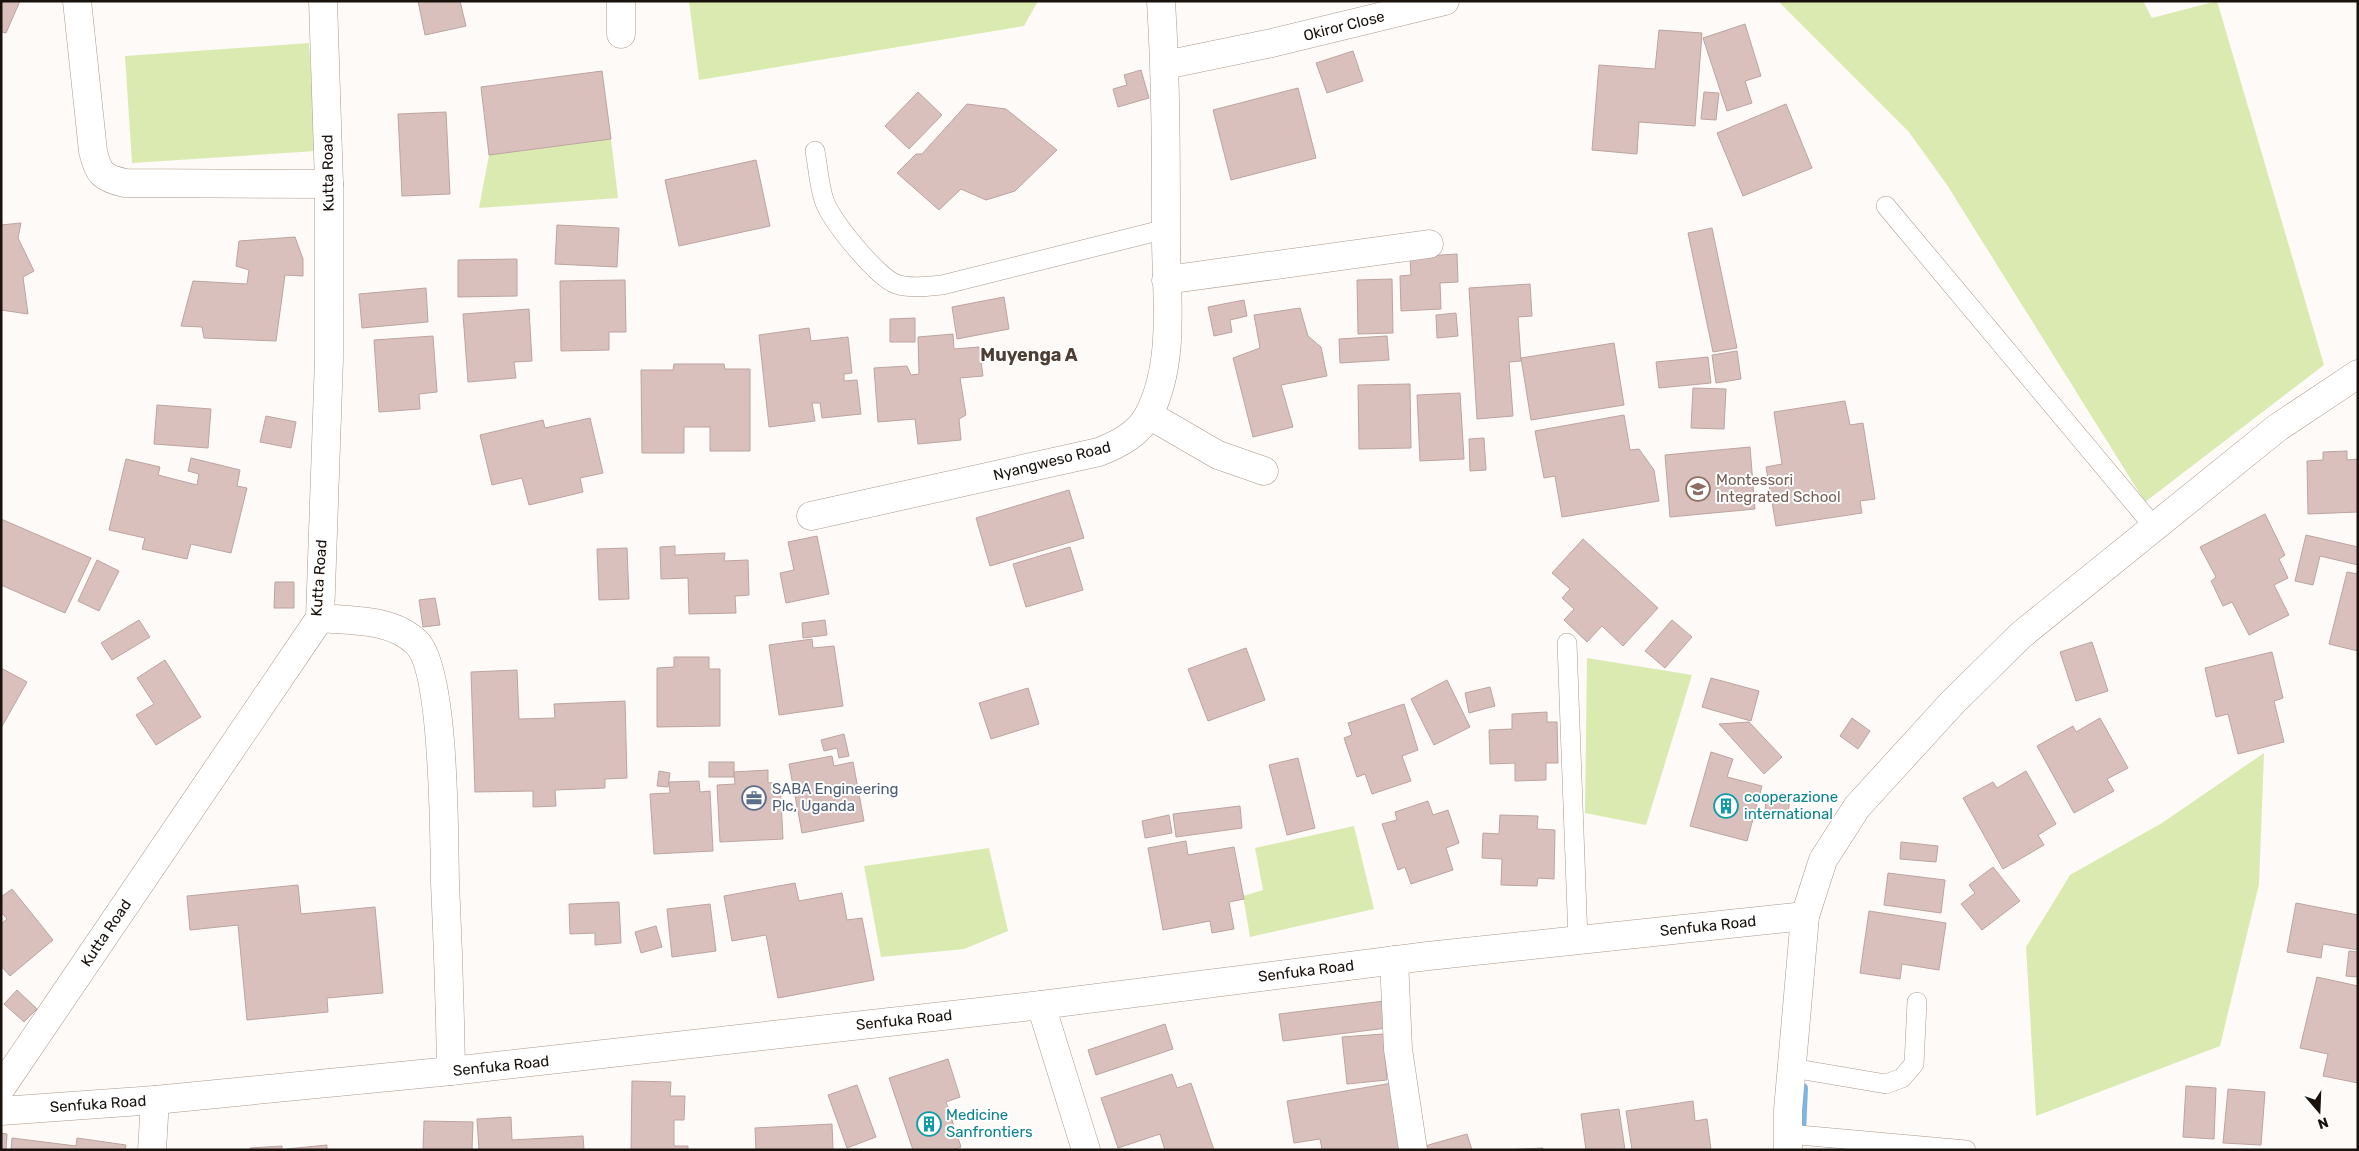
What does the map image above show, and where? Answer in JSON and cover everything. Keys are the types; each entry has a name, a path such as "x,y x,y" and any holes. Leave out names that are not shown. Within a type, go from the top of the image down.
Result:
{"street":[{"path":"77,1 93,151 100,172 108,179 125,183 329,184"},
{"name":"Kutta Road","path":"1,1088 320,618 329,358 329,184 323,1"},
{"path":"621,1 621,34"},
{"name":"Nyangweso Road","path":"810,516 1099,452 1121,443 1137,430 1149,415 1163,370 1168,313 1166,280 1165,65 1161,1"},
{"name":"Okiror Close","path":"1165,65 1272,43 1445,1"},
{"path":"1166,280 1430,244"},
{"path":"1788,1142 1792,1068 1805,916 1823,860 1857,806 1952,703 2021,635 2277,428 2358,374"},
{"path":"1149,415 1218,456 1264,471"},
{"path":"320,618 382,624 400,630 417,643 427,660 437,713 444,804 451,1072"},
{"name":"Senfuka Road","path":"1,1111 155,1100 451,1072 1041,1005 1394,960 1805,916"},
{"path":"1394,960 1398,1049 1413,1150"},
{"path":"1041,1005 1086,1150"},
{"path":"152,1150 155,1100"}],"lane":[{"path":"815,151 824,202 844,234 883,276 895,284 906,287 942,285 1166,229"},
{"path":"1886,206 2155,528"},
{"path":"1567,643 1578,940"},
{"path":"1792,1068 1886,1084 1902,1078 1914,1064 1917,1002"},
{"path":"1788,1142 1966,1150"}],"green space":[{"path":"689,1 1038,1 1024,26 699,80"},
{"path":"1778,1 2143,1 2152,18 2217,1 2324,365 2145,502 1947,185 1909,132"},
{"path":"309,43 316,151 132,163 125,56"},
{"path":"611,139 618,198 479,208 489,155"},
{"path":"1587,658 1692,675 1646,825 1585,813"},
{"path":"2264,753 2259,884 2220,1046 2036,1116 2026,947 2070,875 2162,823"},
{"path":"1354,826 1374,909 1250,937 1243,896 1263,890 1255,848"},
{"path":"989,848 1008,931 964,949 881,957 864,866"}],"building":[{"path":"1,1 20,1 6,33 1,32"},
{"path":"418,1 460,1 466,26 425,35"},
{"path":"1745,24 1761,76 1745,81 1752,103 1727,111 1703,38"},
{"path":"1659,30 1702,33 1695,126 1639,122 1637,154 1592,150 1599,65 1655,69"},
{"path":"1353,51 1363,81 1327,93 1316,63"},
{"path":"1141,70 1149,98 1118,107 1113,89 1127,85 1124,75"},
{"path":"602,71 611,139 489,155 481,87"},
{"path":"1298,88 1316,158 1231,180 1213,110"},
{"path":"918,92 942,115 909,149 885,126"},
{"path":"1704,92 1719,93 1716,120 1701,119"},
{"path":"967,104 1006,109 1057,150 1015,191 986,200 961,189 939,210 897,173 916,154 922,154"},
{"path":"1786,104 1812,168 1743,196 1717,133"},
{"path":"446,112 450,194 402,196 398,114"},
{"path":"756,160 770,226 679,246 665,180"},
{"path":"21,223 18,238 34,271 23,277 28,314 1,310 1,225"},
{"path":"557,225 619,228 617,267 555,264"},
{"path":"1712,228 1737,348 1713,352 1688,233"},
{"path":"295,237 303,259 303,276 285,275 276,341 204,338 202,327 181,326 193,281 247,284 249,270 236,266 239,241"},
{"path":"1457,254 1458,282 1440,283 1441,309 1401,311 1400,276 1411,275 1410,257"},
{"path":"517,259 517,296 458,297 458,260"},
{"path":"1392,279 1393,333 1358,334 1357,280"},
{"path":"625,280 626,332 609,332 609,350 561,351 560,281"},
{"path":"1530,284 1532,316 1518,317 1521,361 1509,362 1513,416 1477,419 1469,288"},
{"path":"426,288 428,322 362,328 359,294"},
{"path":"1004,297 1009,329 957,339 952,307"},
{"path":"1244,300 1247,316 1230,320 1232,332 1214,336 1208,307"},
{"path":"1300,308 1308,336 1321,347 1327,376 1281,385 1293,427 1253,437 1233,358 1260,348 1254,315"},
{"path":"529,309 532,361 514,362 516,378 468,382 463,314"},
{"path":"1456,313 1458,336 1437,338 1436,315"},
{"path":"915,318 915,342 890,342 890,319"},
{"path":"809,328 811,341 848,337 852,373 844,374 844,381 857,380 861,414 822,418 820,403 812,403 815,421 769,427 759,335"},
{"path":"953,334 954,349 979,347 983,376 960,378 966,415 959,419 961,440 918,444 915,419 878,422 874,368 907,366 911,375 919,374 918,337"},
{"path":"433,336 437,392 419,394 420,409 379,412 374,340"},
{"path":"1387,336 1389,360 1340,363 1339,339"},
{"path":"1614,343 1624,405 1531,420 1521,358"},
{"path":"1737,351 1741,379 1716,383 1712,355"},
{"path":"1708,357 1711,383 1659,388 1656,362"},
{"path":"674,364 724,364 725,369 750,369 750,451 710,451 710,427 684,427 684,453 642,453 641,370 673,370"},
{"path":"1410,384 1411,448 1359,449 1358,385"},
{"path":"1693,388 1726,389 1724,429 1691,428"},
{"path":"1460,393 1464,459 1420,461 1417,395"},
{"path":"1845,401 1850,425 1863,423 1875,499 1860,501 1862,513 1776,526 1766,467 1782,464 1774,412"},
{"path":"157,405 211,409 208,448 154,444"},
{"path":"1624,415 1630,450 1639,449 1654,470 1659,501 1562,517 1555,476 1544,478 1535,431"},
{"path":"266,416 296,422 291,448 260,442"},
{"path":"590,418 603,473 580,478 583,492 529,505 522,478 492,485 480,435 543,420 545,428"},
{"path":"1484,438 1486,470 1470,471 1469,439"},
{"path":"1750,447 1755,509 1670,517 1665,455"},
{"path":"2347,451 2347,460 2358,459 2358,512 2308,514 2307,461 2323,460 2323,452"},
{"path":"191,458 240,470 237,486 247,488 231,553 191,544 187,559 142,549 145,538 109,530 126,459 160,467 158,475 197,485 199,474 188,471"},
{"path":"1069,490 1084,538 990,566 976,518"},
{"path":"2265,514 2285,555 2279,559 2288,578 2274,585 2289,615 2249,635 2232,602 2223,606 2211,581 2216,577 2200,547"},
{"path":"1,519 91,558 65,613 1,585"},
{"path":"2306,535 2358,547 2358,565 2320,556 2313,585 2295,581"},
{"path":"817,536 829,594 786,603 780,573 794,570 788,542"},
{"path":"1583,539 1658,608 1623,646 1602,626 1587,642 1564,620 1574,609 1562,598 1570,589 1552,573"},
{"path":"675,546 675,555 725,553 724,561 748,560 749,595 735,596 736,613 689,614 688,578 661,579 660,547"},
{"path":"1070,547 1083,590 1026,607 1013,564"},
{"path":"627,548 629,599 599,600 597,549"},
{"path":"97,560 119,571 99,611 78,601"},
{"path":"2347,572 2358,574 2358,651 2329,644"},
{"path":"275,582 294,582 294,608 274,608"},
{"path":"435,598 440,625 423,627 419,600"},
{"path":"139,620 150,637 112,660 101,643"},
{"path":"825,620 827,635 803,638 802,623"},
{"path":"1672,620 1692,637 1665,668 1645,651"},
{"path":"812,639 813,648 834,646 843,706 779,715 769,645"},
{"path":"2092,642 2108,691 2076,701 2060,652"},
{"path":"1246,648 1265,700 1208,721 1188,669"},
{"path":"2272,652 2283,698 2274,701 2284,742 2238,754 2228,714 2216,717 2205,668"},
{"path":"674,657 709,657 709,669 720,669 720,726 657,727 657,668 674,667"},
{"path":"165,660 201,717 156,745 136,715 154,704 137,678"},
{"path":"1,668 27,682 1,728"},
{"path":"517,670 519,719 555,718 554,704 625,701 627,778 605,779 605,788 555,790 556,806 533,807 533,791 475,792 471,672"},
{"path":"1711,678 1759,691 1751,721 1702,707"},
{"path":"1447,680 1470,727 1434,745 1411,699"},
{"path":"1490,687 1495,706 1469,713 1465,693"},
{"path":"1028,688 1039,724 991,739 979,703"},
{"path":"1404,704 1418,750 1402,756 1411,781 1372,794 1365,774 1357,777 1344,738 1352,735 1348,723"},
{"path":"1547,712 1547,722 1557,722 1558,763 1546,763 1546,780 1515,781 1515,763 1490,764 1489,730 1512,729 1512,714"},
{"path":"1852,718 1870,731 1858,749 1840,736"},
{"path":"2100,718 2128,768 2107,779 2114,791 2074,813 2037,746 2073,726 2076,732"},
{"path":"1749,722 1782,757 1764,774 1719,724"},
{"path":"844,734 849,756 839,758 837,748 824,751 821,740"},
{"name":"cooperazione international","path":"1711,752 1733,759 1727,777 1762,786 1747,841 1690,826"},
{"path":"832,756 834,766 853,762 864,821 802,833 789,764"},
{"path":"1298,758 1315,828 1287,835 1269,765"},
{"path":"709,762 734,762 734,777 709,777"},
{"path":"768,770 768,783 780,782 783,839 720,842 717,785 735,784 734,772"},
{"path":"659,771 670,773 668,787 657,786"},
{"path":"2026,771 2056,824 2038,835 2044,845 2003,869 1963,798 1993,782 1997,788"},
{"path":"699,781 700,792 710,791 713,851 654,854 650,794 670,793 669,782"},
{"path":"1766,795 1790,797 1788,815 1765,813"},
{"path":"1428,801 1433,815 1448,810 1459,843 1446,848 1453,870 1411,884 1405,867 1398,870 1382,824 1397,820 1395,812"},
{"path":"1240,806 1242,828 1176,837 1173,814"},
{"path":"1169,815 1172,833 1145,838 1142,821"},
{"path":"1500,815 1538,816 1537,829 1555,830 1554,879 1538,878 1537,886 1501,885 1502,859 1482,858 1483,833 1499,834"},
{"path":"1186,841 1188,855 1234,847 1244,899 1229,902 1234,929 1212,933 1210,921 1163,930 1148,848"},
{"path":"1901,842 1938,846 1936,862 1900,859"},
{"path":"1993,867 2020,901 1982,930 1961,904 1975,893 1969,885"},
{"path":"1888,873 1945,880 1941,913 1884,905"},
{"path":"795,883 799,901 842,893 847,920 862,918 874,980 778,998 766,935 732,941 724,896"},
{"path":"298,885 301,914 375,907 383,993 327,998 328,1012 247,1020 238,925 190,930 187,896"},
{"path":"12,889 53,940 10,976 1,966 1,924 7,919 1,912 1,897"},
{"path":"619,902 621,943 595,945 595,933 570,934 569,904"},
{"path":"2296,903 2358,915 2358,950 2323,944 2321,958 2287,952"},
{"path":"710,904 716,951 672,957 667,909"},
{"path":"1869,911 1946,923 1939,970 1902,964 1900,979 1860,973"},
{"path":"656,926 662,947 641,953 635,932"},
{"path":"2349,951 2358,952 2358,977 2346,976"},
{"path":"2317,977 2358,986 2358,1083 2323,1076 2328,1054 2300,1048"},
{"path":"17,990 37,1009 24,1022 4,1004"},
{"path":"1384,1001 1387,1028 1283,1041 1279,1014"},
{"path":"1165,1024 1173,1049 1096,1075 1088,1050"},
{"path":"1383,1034 1387,1080 1347,1084 1342,1037"},
{"name":"Medicine Sanfrontiers","path":"948,1059 960,1097 946,1102 961,1147 953,1150 913,1150 889,1078"},
{"path":"1172,1074 1177,1088 1191,1083 1214,1150 1165,1150 1160,1134 1118,1148 1101,1098"},
{"path":"632,1081 671,1082 670,1096 685,1096 684,1120 674,1120 674,1146 688,1146 688,1150 631,1150"},
{"path":"1392,1083 1404,1150 1322,1150 1320,1139 1294,1143 1287,1101"},
{"path":"857,1085 876,1137 847,1148 828,1095"},
{"path":"2186,1086 2216,1088 2214,1139 2183,1137"},
{"path":"2228,1089 2265,1092 2261,1145 2223,1143"},
{"path":"1693,1101 1695,1121 1707,1119 1711,1150 1632,1150 1626,1111"},
{"path":"1619,1109 1625,1150 1586,1150 1581,1114"},
{"path":"511,1117 512,1140 583,1136 584,1150 479,1150 477,1119"},
{"path":"424,1121 473,1122 472,1150 423,1150"},
{"path":"832,1124 833,1150 756,1150 755,1128"},
{"path":"1,1133 7,1134 6,1150 1,1150"},
{"path":"1467,1134 1472,1150 1426,1150 1425,1146"},
{"path":"12,1138 76,1146 77,1138 126,1145 125,1150 11,1150"},
{"path":"327,1145 327,1150 286,1150 286,1149"},
{"path":"282,1146 282,1150 250,1150 250,1148"},
{"path":"1543,1148 1543,1150 1503,1150"}],"waterway":[{"path":"1801,1133 1803,1088"}],"place":[{"name":"Montessori Integrated School","path":"1698,489"},
{"name":"SABA Engineering Plc, Uganda","path":"754,798"},
{"name":"cooperazione international","path":"1726,806"},
{"name":"Medicine Sanfrontiers","path":"929,1124"}],"district":[{"name":"Muyenga A","path":"1029,355"}]}
